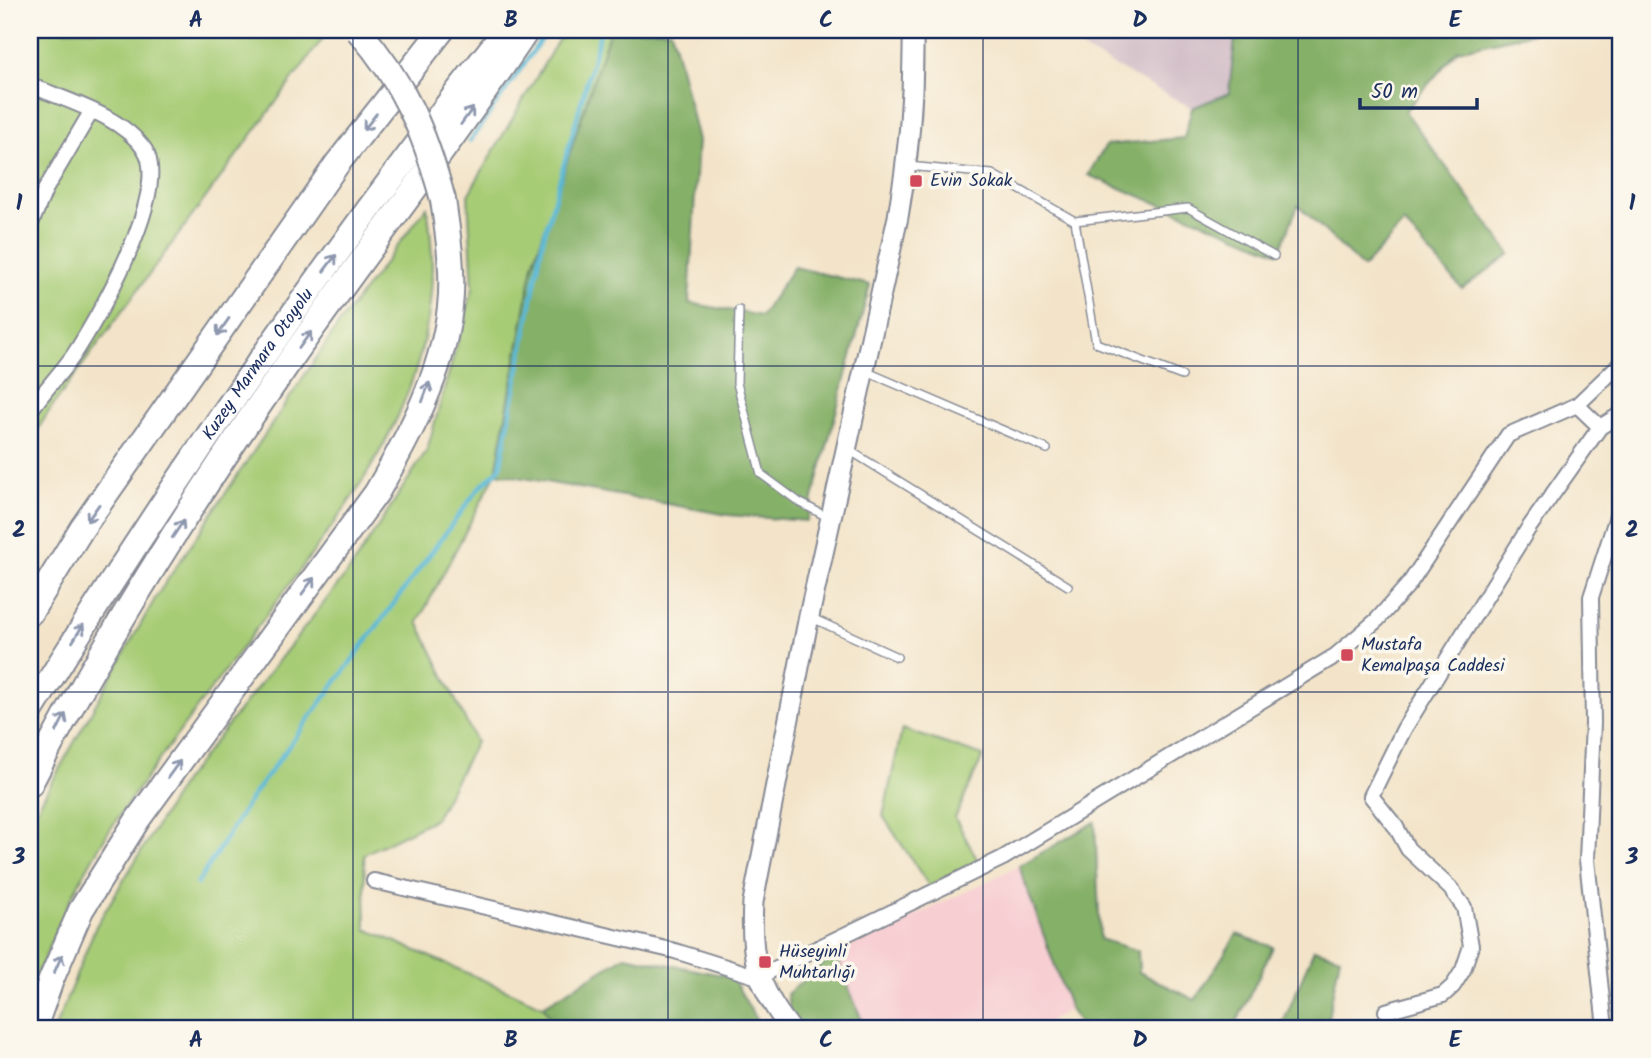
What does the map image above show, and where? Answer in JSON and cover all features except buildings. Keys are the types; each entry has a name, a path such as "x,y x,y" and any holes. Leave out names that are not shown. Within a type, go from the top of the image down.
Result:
{"highway":[{"path":"34,1028 81,910 138,819 377,492 400,452 438,360 450,308 451,255 443,200 430,153 411,105 390,70 358,30"},
{"path":"30,613 82,528 329,175 442,30"},
{"name":"Kuzey Marmara Otoyolu","path":"30,712 88,618 297,306 506,30"},
{"path":"30,784 81,685 156,561 284,369 527,30"}],"main road":[{"path":"790,1028 776,1011 758,977 751,940 753,902 809,617 907,166 914,68 913,30"}],"street":[{"path":"30,85 122,127 146,152 151,190 136,239 101,305 73,356 30,411"},
{"path":"30,226 45,190 91,112"},
{"path":"374,881 675,951 758,977 1003,859 1335,656 1377,620 1409,584 1508,435 1577,405 1621,363"},
{"path":"1577,405 1600,426"},
{"path":"1386,1011 1443,995 1454,986 1471,946 1464,907 1450,888 1408,849 1396,827 1371,796 1404,729 1528,529 1600,426 1621,414"},
{"path":"1605,1028 1587,860 1594,723 1591,597 1621,504"}],"lane":[{"path":"907,166 992,174 1075,221 1188,208 1274,256"},
{"path":"1075,221 1096,342 1182,376"},
{"path":"739,310 737,383 761,474 799,502 832,520"},
{"path":"864,371 1047,449"},
{"path":"847,449 1068,586"},
{"path":"809,617 897,657"}],"shaded area":[{"path":"1048,30 1236,30 1229,93 1192,108"},
{"path":"1019,866 1070,1009 1040,1028 865,1028 835,954"}],"green space":[{"path":"30,30 329,30 51,408 30,442"},
{"path":"564,30 610,30 533,265 496,473 418,622 476,742 435,819 364,854 366,929 543,1006 556,1028 55,1028 96,926 183,782 352,567 427,450 473,288 468,195"},
{"path":"610,30 671,30 698,140 689,303 761,316 794,267 870,285 807,521 728,515 496,473 533,265"},
{"path":"1236,30 1546,30 1458,50 1405,111 1510,254 1462,289 1404,223 1363,268 1298,205 1279,253 1088,175 1106,145 1184,138 1192,108 1229,93"},
{"path":"427,207 432,268 427,325 413,378 392,428 334,523 174,739 93,857 48,950 30,998 30,821 156,597 343,318"},
{"path":"902,729 983,756 955,818 978,861 929,886 883,816"},
{"path":"1095,822 1100,939 1138,951 1139,972 1195,1000 1237,934 1273,947 1234,1028 1082,1028 1070,1009 1019,866"},
{"path":"1314,949 1340,957 1326,1028 1281,1028"},
{"path":"835,954 865,1028 792,1028 787,994"},
{"path":"625,956 732,977 761,1028 556,1028 543,1006"}],"waterway":[{"path":"470,141 548,30"},
{"path":"197,884 253,795 478,489 500,468 543,240 601,30"}],"place":[{"name":"Evin Sokak","path":"916,181"},
{"name":"Mustafa Kemalpaşa Caddesi","path":"1347,655"},
{"name":"Hüseyinli Muhtarlığı","path":"765,962"}]}
